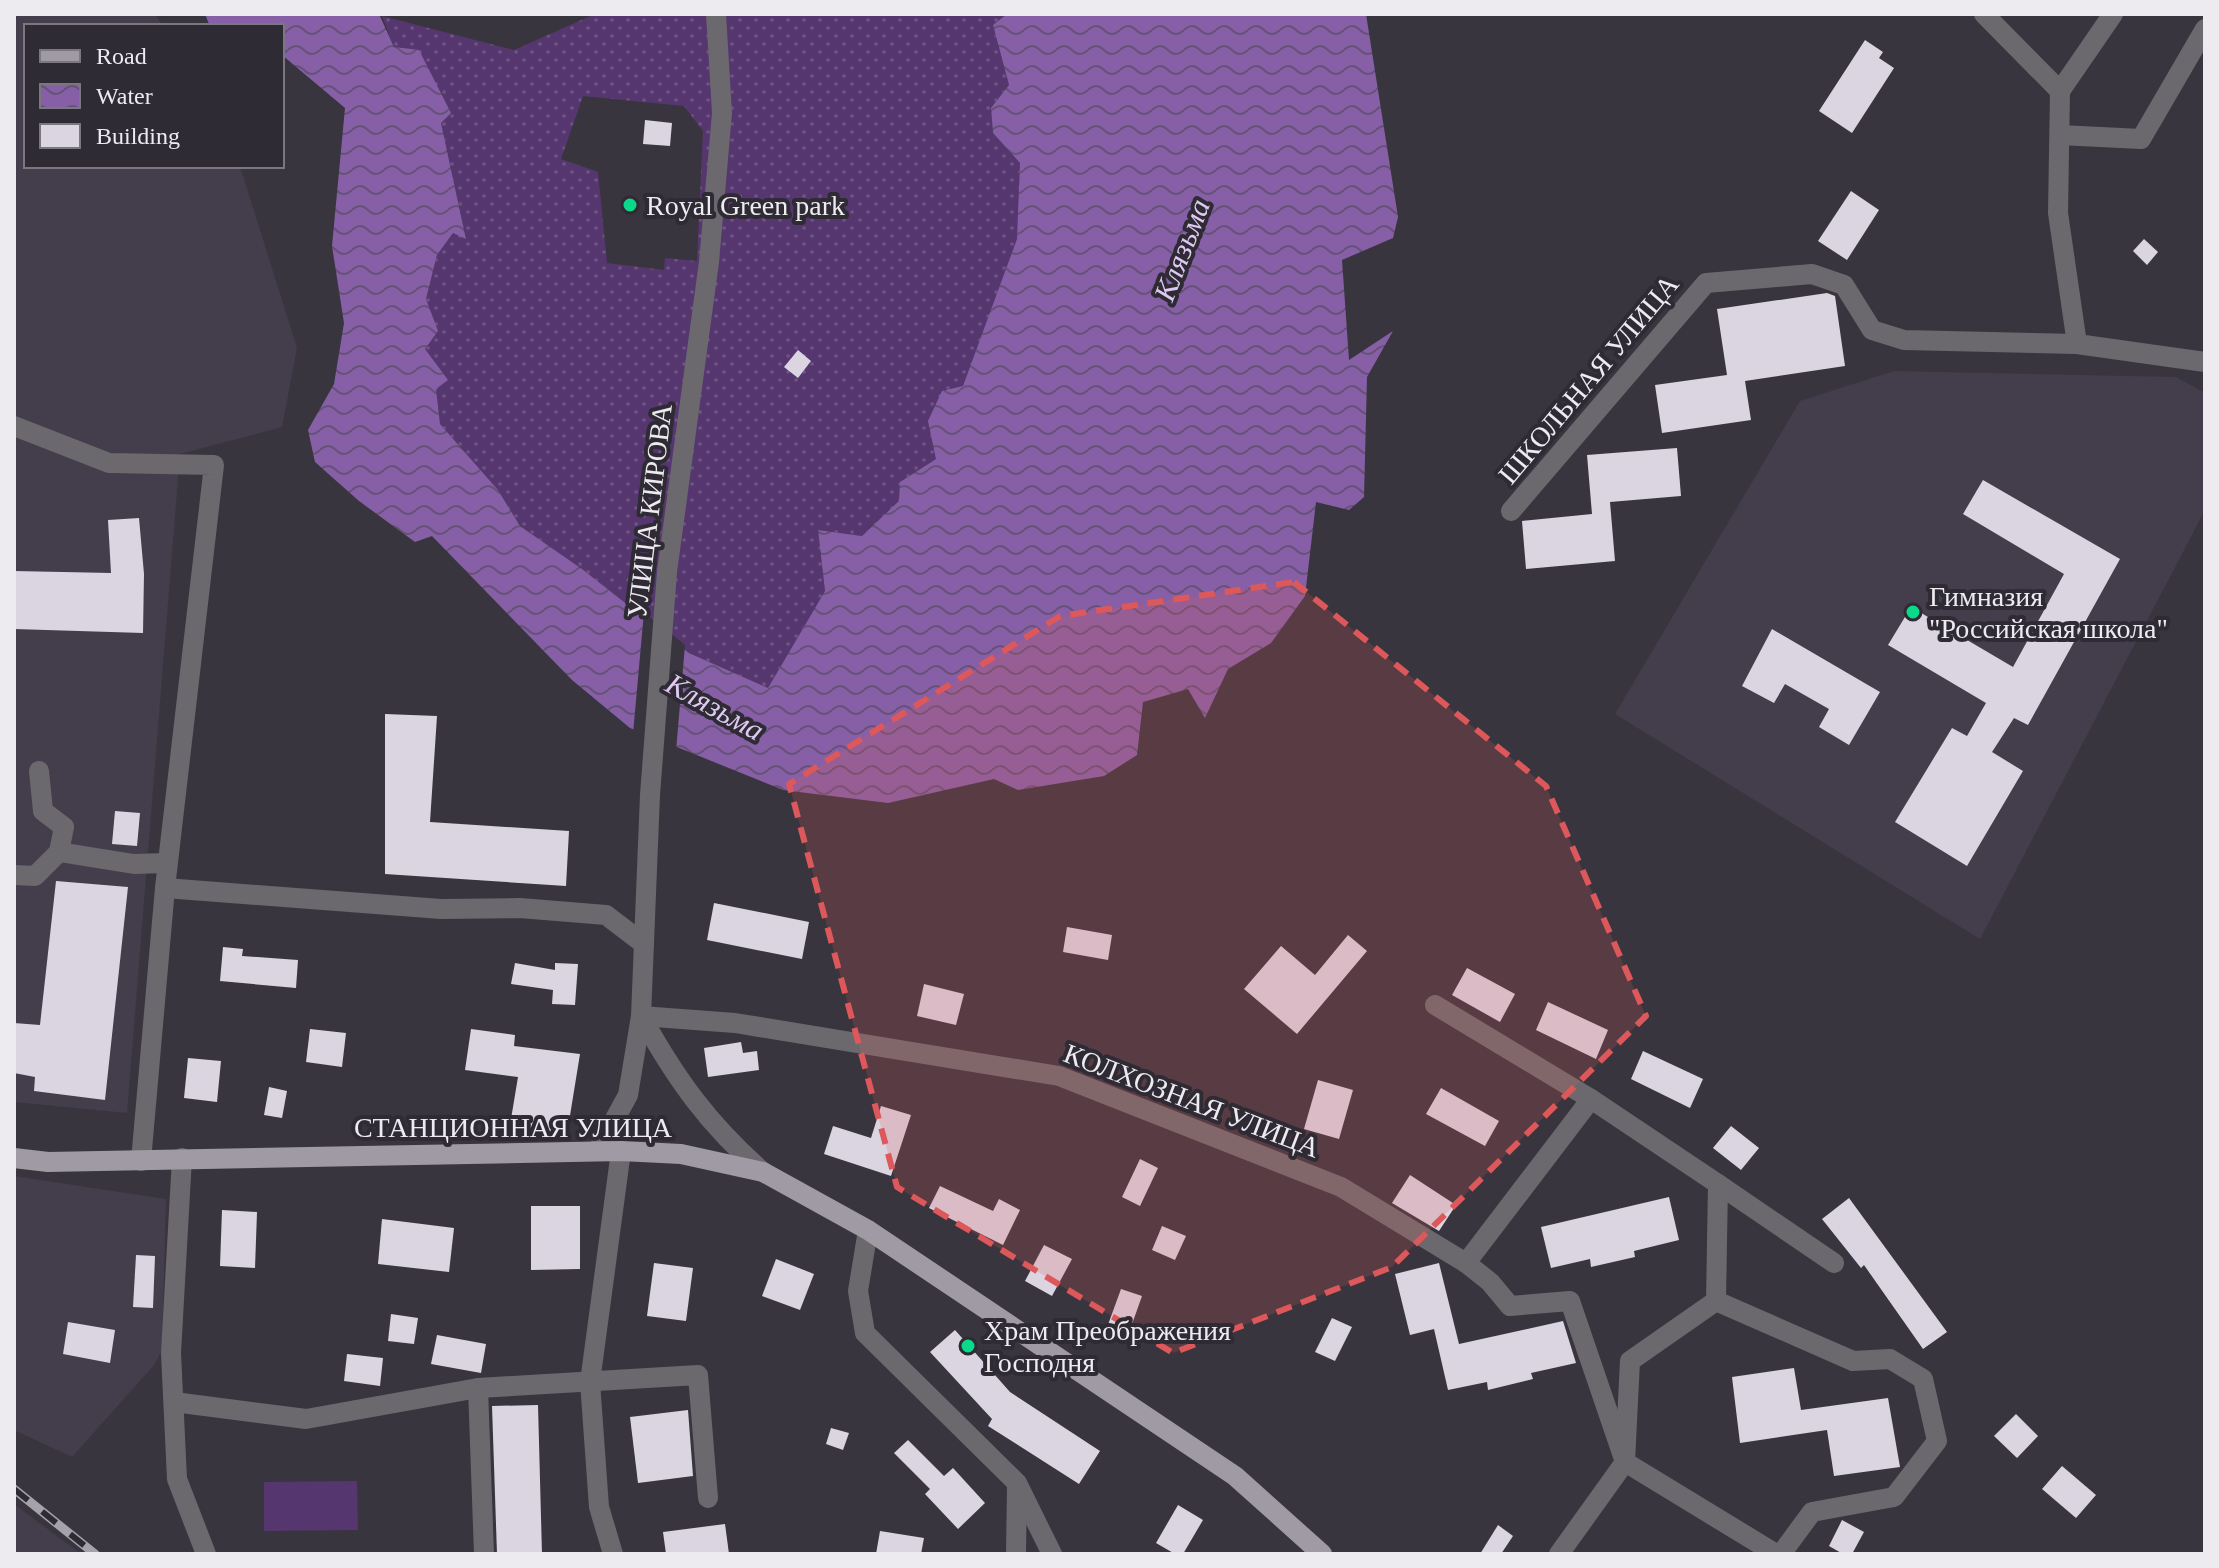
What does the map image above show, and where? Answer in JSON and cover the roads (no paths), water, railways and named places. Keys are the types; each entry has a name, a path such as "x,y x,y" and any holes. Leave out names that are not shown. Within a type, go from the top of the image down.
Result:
{"main road":[{"name":"СТАНЦИОННАЯ УЛИЦА","path":"14,1158 48,1162 141,1161 598,1150 681,1154 763,1172 868,1230 1235,1476 1322,1554"}],"street":[{"name":"УЛИЦА КИРОВА","path":"598,1150 628,1095 641,1016 650,795 667,572 710,247 722,113 716,14"},
{"path":"1984,14 2060,91"},
{"path":"2077,344 2058,213 2060,91 2113,14"},
{"path":"2060,135 2141,139 2205,29"},
{"name":"ШКОЛЬНАЯ УЛИЦА","path":"1511,511 1706,283 1812,274 1844,285 1872,330 1904,340 2077,344 2205,362"},
{"path":"14,426 109,463 214,465 167,863 141,1161"},
{"path":"14,875 35,876 59,852 64,827 43,811 39,771"},
{"path":"59,852 134,864 167,863"},
{"path":"165,888 441,909 520,908 606,915 644,944"},
{"path":"1435,1005 1591,1099 1834,1263"},
{"path":"641,1016 675,1077 703,1114 763,1172"},
{"name":"КОЛХОЗНАЯ УЛИЦА","path":"641,1016 735,1023 1059,1076 1341,1187 1466,1263 1490,1282 1510,1306 1570,1301 1625,1462"},
{"path":"1466,1263 1591,1099"},
{"path":"613,1554 599,1507 590,1382 621,1151"},
{"path":"182,1158 171,1353 177,1479 206,1554"},
{"path":"1716,1301 1718,1184"},
{"path":"868,1230 858,1291 865,1333 1017,1483 1052,1554"},
{"path":"1559,1554 1625,1462 1630,1361 1716,1301"},
{"path":"1625,1462 1779,1554 1812,1512 1894,1497 1937,1441 1923,1379 1890,1359 1853,1361 1716,1301"},
{"path":"174,1402 306,1419 478,1388 698,1375 708,1498"},
{"path":"478,1388 484,1554"},
{"path":"1016,1554 1017,1483"}],"water":[{"name":"Клязьма","path":"205,14 379,14 394,47 419,50 451,113 441,123 466,239 453,233 437,255 426,299 438,331 425,349 448,380 436,389 440,424 498,490 520,526 582,569 689,653 768,688 825,591 818,530 862,536 899,501 900,482 936,459 928,421 942,391 963,386 1017,239 1020,163 993,133 991,108 1009,85 993,25 1007,14 1366,14 1398,217 1393,238 1342,260 1349,360 1393,331 1367,377 1364,497 1349,510 1316,502 1305,596 1271,643 1228,669 1205,718 1188,689 1143,702 1137,755 1104,776 1018,790 994,779 888,803 783,790 630,728 572,680 432,536 415,542 359,501 315,462 308,430 334,384 344,323 332,246 345,108 284,57 284,24 209,24"}],"railway":[{"path":"14,1489 95,1554"}],"place":[{"name":"Royal Green park","path":"630,205"},
{"name":"Гимназия \"Российская школа\"","path":"1913,612"},
{"name":"Храм Преображения Господня","path":"968,1346"}]}
